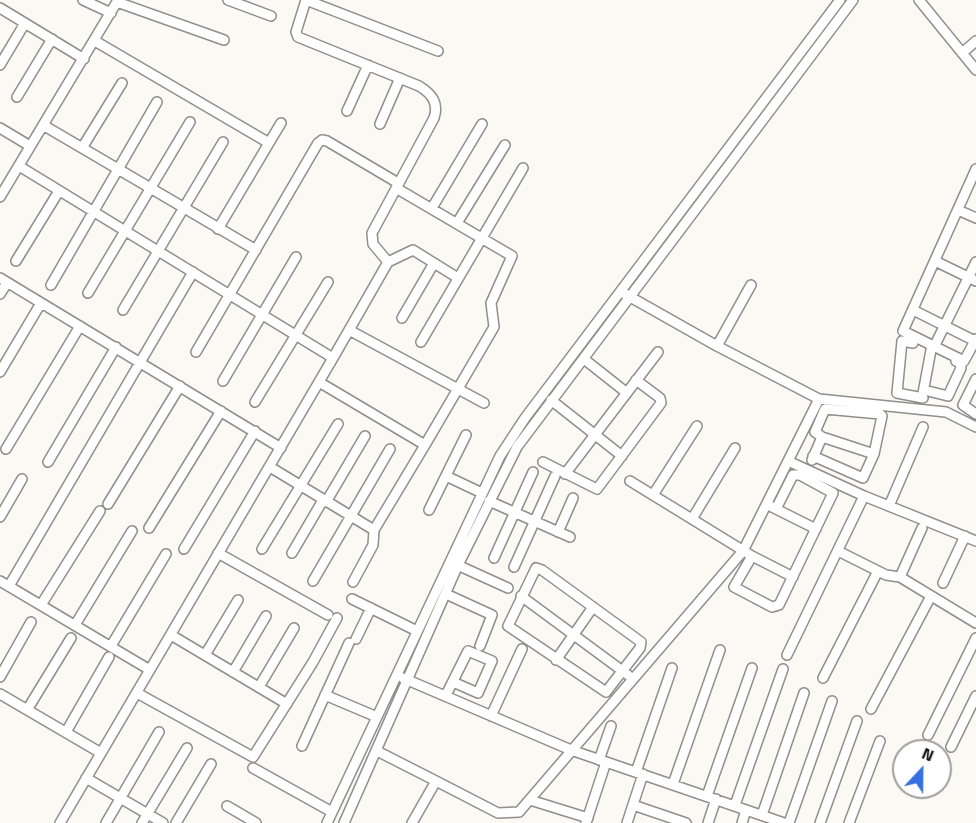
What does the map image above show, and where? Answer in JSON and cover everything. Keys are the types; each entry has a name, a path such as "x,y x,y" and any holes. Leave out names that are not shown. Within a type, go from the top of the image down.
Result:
{"street":[{"path":"83,0 111,13"},
{"path":"228,0 271,16"},
{"path":"388,262 370,237 436,110 433,98 425,90 400,78 296,35 306,0 438,51"},
{"path":"344,823 446,594 454,563 482,493 500,456 525,418 840,0"},
{"path":"327,823 417,631 517,447 853,0"},
{"path":"919,0 976,70"},
{"path":"0,197 118,1 224,40"},
{"path":"0,8 84,59"},
{"path":"0,65 25,23"},
{"path":"17,97 52,39"},
{"path":"95,41 269,143"},
{"path":"962,53 976,41"},
{"path":"347,111 368,65"},
{"path":"380,123 400,78"},
{"path":"82,148 122,83"},
{"path":"51,285 157,102"},
{"path":"88,293 190,122"},
{"path":"218,229 281,123"},
{"path":"432,208 482,124"},
{"path":"43,125 148,189 255,250"},
{"path":"0,128 30,146"},
{"path":"196,352 322,140 512,256 491,303 494,327 374,530 373,545 353,582"},
{"path":"123,310 223,142"},
{"path":"457,223 505,145"},
{"path":"19,166 333,358"},
{"path":"421,342 524,168"},
{"path":"913,310 976,340 964,361 932,349 906,340 901,344 897,393 948,396 962,366 932,349 903,332 976,169"},
{"path":"16,261 59,191"},
{"path":"958,210 976,218"},
{"path":"60,823 388,262 413,250 458,278"},
{"path":"223,381 296,258"},
{"path":"935,261 972,279"},
{"path":"921,410 932,349 972,279 976,262"},
{"path":"402,318 434,263"},
{"path":"150,670 4,583 141,362 193,272"},
{"path":"0,294 4,280 281,448"},
{"path":"255,402 328,282"},
{"path":"717,346 751,285"},
{"path":"621,291 717,346 819,399 946,412 976,427"},
{"path":"0,372 41,303"},
{"path":"6,449 80,326"},
{"path":"349,330 484,403"},
{"path":"48,462 116,347"},
{"path":"565,474 658,352"},
{"path":"946,412 976,352"},
{"path":"584,359 627,393"},
{"path":"976,379 963,407 976,414"},
{"path":"543,462 596,489 661,403 660,398 636,380"},
{"path":"319,382 425,445"},
{"path":"108,504 180,387"},
{"path":"771,506 788,461 819,399"},
{"path":"551,400 622,456"},
{"path":"813,456 863,478 874,454 882,416 880,414 825,409 815,432 874,454"},
{"path":"149,528 221,411"},
{"path":"262,549 338,424"},
{"path":"653,495 697,426"},
{"path":"889,506 923,427"},
{"path":"184,549 255,431"},
{"path":"429,510 466,435"},
{"path":"292,553 365,436"},
{"path":"807,470 822,436"},
{"path":"692,519 735,448"},
{"path":"313,581 390,449"},
{"path":"788,461 864,496 976,541"},
{"path":"270,467 374,530"},
{"path":"494,558 533,472"},
{"path":"377,751 498,813 519,812 743,551 793,475 800,475 830,490 832,497 776,607 735,589 734,585 752,556"},
{"path":"446,476 482,493"},
{"path":"514,567 555,476"},
{"path":"0,517 22,479"},
{"path":"630,482 743,551 793,577"},
{"path":"787,655 864,496"},
{"path":"558,532 573,498"},
{"path":"489,501 570,537"},
{"path":"771,506 816,529"},
{"path":"41,605 100,510"},
{"path":"900,577 922,528"},
{"path":"75,625 132,531"},
{"path":"943,583 965,536"},
{"path":"838,551 878,571 900,577 976,623"},
{"path":"138,693 253,757 287,704 332,617 218,553"},
{"path":"111,646 166,554"},
{"path":"454,563 508,588"},
{"path":"539,568 641,642 642,646 624,672 608,691 604,692 509,628 520,596 534,569 539,568"},
{"path":"823,678 878,571"},
{"path":"446,594 492,615 480,646"},
{"path":"520,596 633,678"},
{"path":"871,709 931,596"},
{"path":"352,599 417,631"},
{"path":"205,656 238,600"},
{"path":"556,660 593,607"},
{"path":"302,746 325,695 371,608"},
{"path":"233,672 266,616"},
{"path":"0,677 31,622"},
{"path":"259,687 294,628"},
{"path":"171,635 287,704"},
{"path":"27,710 72,638"},
{"path":"928,735 976,638"},
{"path":"491,716 522,649"},
{"path":"673,784 720,650"},
{"path":"446,695 468,651 492,661 478,693 453,682"},
{"path":"66,732 110,657"},
{"path":"627,823 639,773 672,668"},
{"path":"708,823 712,797 752,668"},
{"path":"735,805 783,669"},
{"path":"397,675 571,750 712,797 778,822"},
{"path":"762,815 804,693"},
{"path":"0,694 101,753"},
{"path":"325,695 377,717"},
{"path":"952,745 976,696"},
{"path":"789,823 832,701"},
{"path":"820,823 857,721"},
{"path":"530,800 587,821 611,726"},
{"path":"106,823 159,732"},
{"path":"849,823 880,741"},
{"path":"142,823 187,748"},
{"path":"176,823 211,764"},
{"path":"253,768 332,812"},
{"path":"86,778 163,823"},
{"path":"412,823 436,781"},
{"path":"633,805 686,823"},
{"path":"227,806 256,823"},
{"path":"742,823 746,810"}]}
